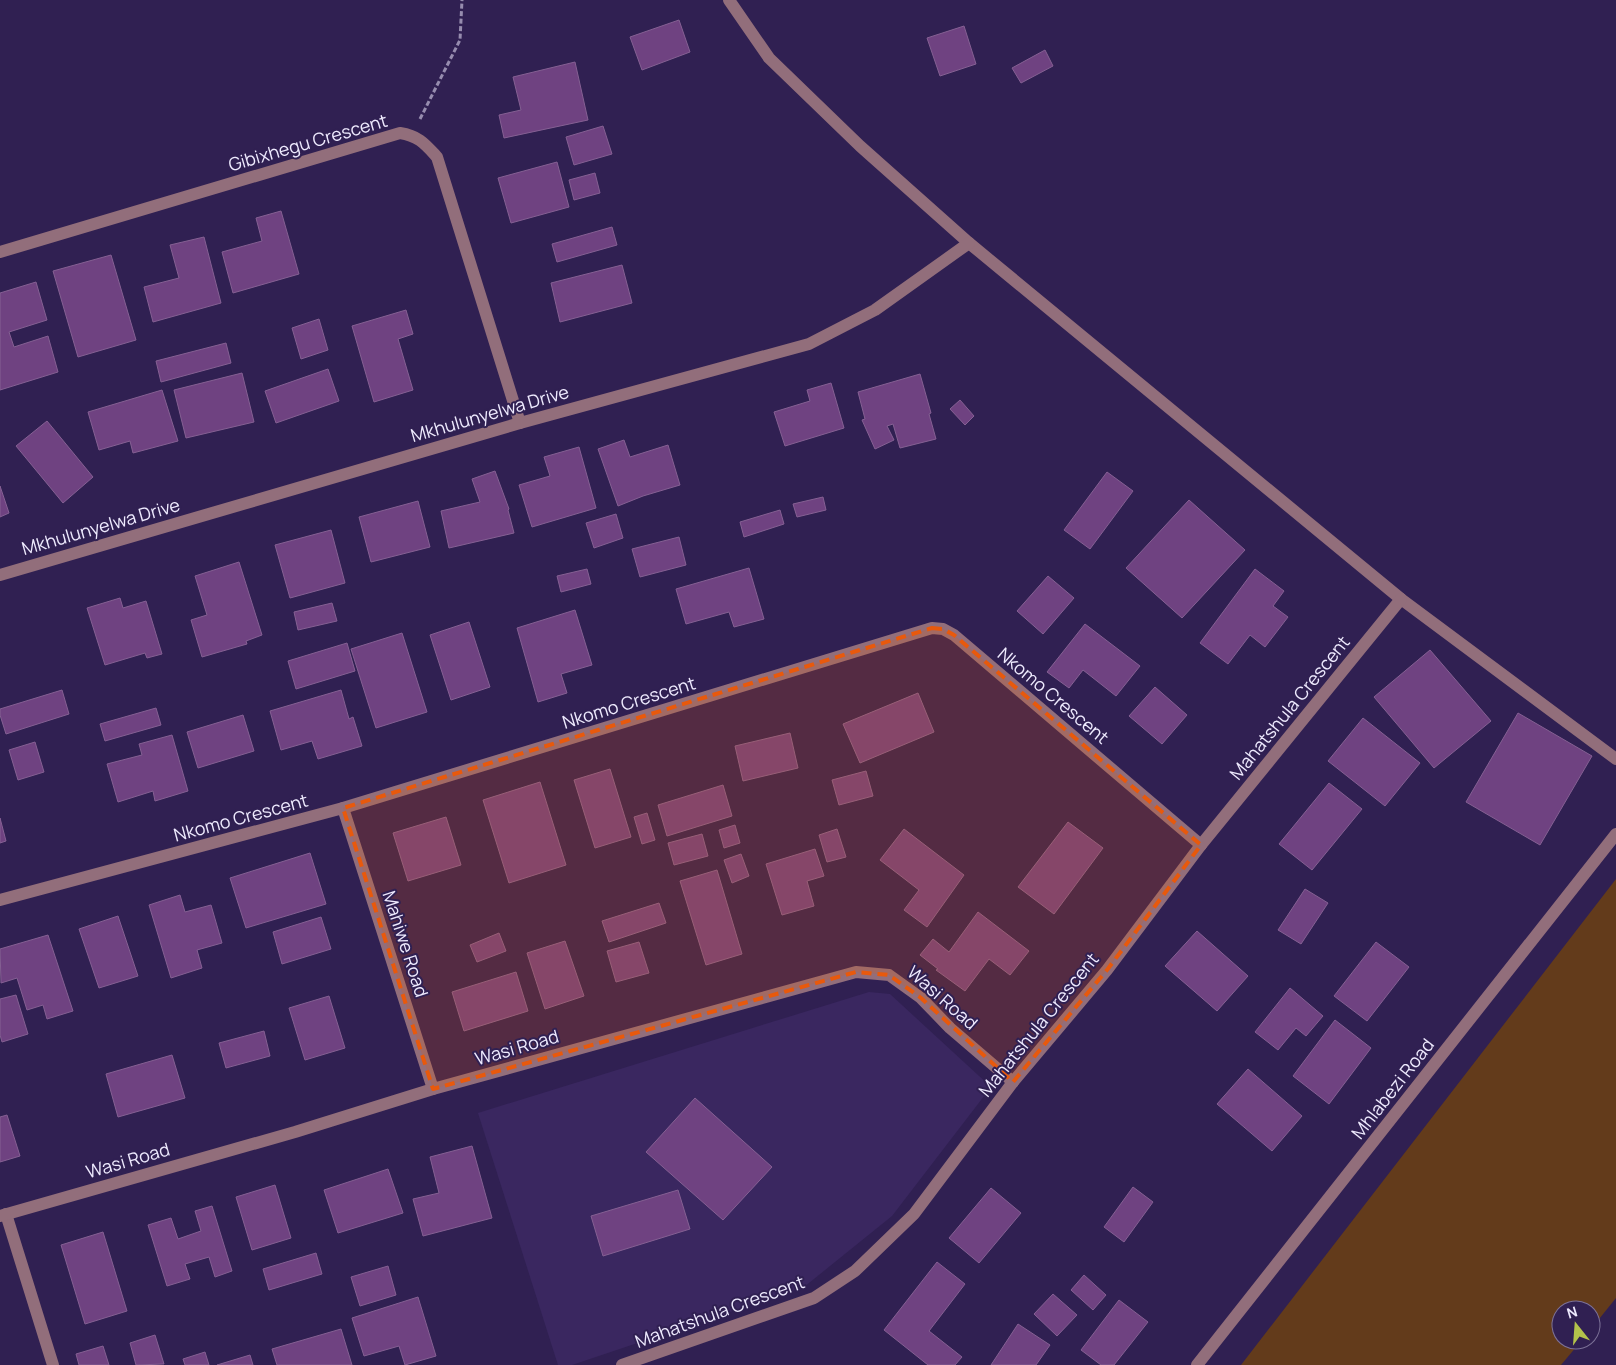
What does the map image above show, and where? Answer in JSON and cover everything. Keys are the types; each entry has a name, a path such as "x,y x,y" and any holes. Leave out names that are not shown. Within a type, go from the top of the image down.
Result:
{"street":[{"path":"729,0 769,58 860,146 969,243 1401,599 1616,759"},
{"name":"Gibixhegu Crescent","path":"0,252 400,133 412,135 425,143 437,157 520,423"},
{"name":"Mkhulunyelwa Drive","path":"0,575 520,423 809,344 875,310 969,243"},
{"name":"Mahatshula Crescent","path":"622,1365 814,1298 855,1271 914,1214 1013,1082 1106,970 1201,845 1401,599"},
{"name":"Nkomo Crescent","path":"0,900 344,808 932,628 943,629 954,635 1201,845"},
{"name":"Mahiwe Road","path":"344,808 433,1089"},
{"name":"Mhlabezi Road","path":"1197,1365 1616,834"},
{"name":"Wasi Road","path":"3,1215 286,1134 433,1089 856,972 889,975 921,998 950,1028 1013,1082"},
{"path":"3,1215 53,1365"}],"path":[{"path":"412,135 460,40 462,0"}],"highlighted area":[{"path":"932,628 943,629 954,635 1201,845 1107,970 1013,1082 921,998 889,975 856,972 433,1089 343,808"}],"shaded area":[{"path":"1616,879 1616,1298 1601,1317 1601,1300 1551,1300 1551,1350 1574,1350 1561,1365 1241,1365"},
{"path":"869,992 890,994 991,1087 892,1216 804,1287 572,1365 558,1365 478,1113"}],"building":[{"path":"679,20 690,52 642,70 630,37"},
{"path":"964,26 976,64 940,76 927,38"},
{"path":"1045,50 1053,66 1021,83 1012,68"},
{"path":"575,62 588,120 504,138 499,115 521,110 513,77"},
{"path":"603,126 612,154 574,165 566,137"},
{"path":"557,162 569,207 511,223 498,178"},
{"path":"595,173 600,193 574,200 569,180"},
{"path":"281,211 299,274 233,293 222,252 262,241 256,218"},
{"path":"612,227 617,245 557,262 552,244"},
{"path":"204,237 221,303 153,322 144,287 179,278 170,245"},
{"path":"111,255 136,340 78,357 53,271"},
{"path":"622,265 632,303 560,322 551,283"},
{"path":"36,282 47,320 9,332 14,347 48,336 58,372 0,390 0,293"},
{"path":"406,310 413,334 398,339 413,390 374,402 352,326"},
{"path":"319,319 328,350 301,359 292,328"},
{"path":"226,343 231,363 161,382 156,361"},
{"path":"328,369 339,401 276,423 265,391"},
{"path":"242,373 254,422 186,438 174,390"},
{"path":"920,374 936,439 900,448 893,424 887,426 894,440 875,449 862,420 865,419 858,392"},
{"path":"831,383 844,428 785,446 774,412 810,401 807,390"},
{"path":"162,390 178,441 133,453 130,441 99,450 88,412"},
{"path":"960,400 974,416 965,425 950,409"},
{"path":"47,421 93,477 63,503 16,446"},
{"path":"624,440 630,457 668,445 680,485 618,506 598,449"},
{"path":"579,447 596,508 532,527 519,485 550,476 544,457"},
{"path":"495,471 509,509 514,533 449,548 441,511 480,502 472,479"},
{"path":"1107,472 1133,491 1090,549 1064,530"},
{"path":"0,486 9,513 0,517"},
{"path":"823,497 826,510 797,517 793,504"},
{"path":"1189,500 1245,550 1182,618 1126,568"},
{"path":"418,501 430,547 371,562 359,517"},
{"path":"780,510 784,524 744,537 740,522"},
{"path":"616,514 623,538 594,548 586,523"},
{"path":"331,530 345,583 290,598 275,545"},
{"path":"679,537 686,565 640,577 632,549"},
{"path":"239,562 262,635 246,641 247,644 202,657 191,620 207,615 195,576"},
{"path":"749,568 764,619 734,627 729,612 686,624 676,589"},
{"path":"587,569 591,584 561,592 557,576"},
{"path":"1255,569 1284,591 1273,606 1288,617 1265,647 1250,635 1228,664 1200,643"},
{"path":"1048,576 1074,598 1043,634 1017,611"},
{"path":"120,598 123,608 146,601 162,654 147,658 145,653 105,665 87,608"},
{"path":"332,603 337,621 298,630 294,612"},
{"path":"575,610 592,665 561,674 567,693 538,702 517,628"},
{"path":"469,622 490,687 451,700 430,635"},
{"path":"1085,624 1140,666 1116,696 1083,670 1069,688 1047,672"},
{"path":"402,633 427,712 376,728 351,649"},
{"path":"347,643 355,671 296,689 288,661"},
{"path":"1430,650 1491,721 1434,768 1374,697"},
{"path":"1155,687 1187,715 1162,744 1129,716"},
{"path":"62,690 69,714 6,734 0,709"},
{"path":"341,690 349,719 353,717 362,746 318,759 312,741 281,750 270,711"},
{"path":"918,693 934,732 860,763 843,724"},
{"path":"156,708 161,725 105,741 100,724"},
{"path":"1518,713 1592,756 1540,845 1466,802"},
{"path":"243,715 254,751 198,768 187,732"},
{"path":"1363,718 1420,763 1385,806 1328,761"},
{"path":"790,733 798,768 743,781 735,746"},
{"path":"172,735 188,791 155,801 153,791 118,802 107,764 142,755 139,744"},
{"path":"35,742 44,772 18,780 9,750"},
{"path":"610,769 631,837 595,848 574,780"},
{"path":"866,771 873,796 839,805 832,780"},
{"path":"540,782 566,865 509,883 483,800"},
{"path":"1329,783 1362,809 1312,870 1279,844"},
{"path":"723,785 732,816 667,836 658,805"},
{"path":"647,813 655,840 642,844 634,817"},
{"path":"446,817 461,865 408,881 393,833"},
{"path":"0,818 6,841 0,843"},
{"path":"1068,822 1103,848 1054,914 1018,887"},
{"path":"735,825 740,843 724,848 719,830"},
{"path":"837,829 846,857 827,862 819,835"},
{"path":"904,829 964,875 927,927 904,910 919,890 880,860"},
{"path":"702,834 708,856 674,865 668,843"},
{"path":"815,849 824,876 807,881 814,906 782,915 766,864"},
{"path":"310,853 326,904 246,928 230,878"},
{"path":"741,854 749,876 732,883 724,860"},
{"path":"717,870 742,954 706,965 680,881"},
{"path":"1305,889 1328,903 1301,944 1278,930"},
{"path":"180,895 185,912 211,905 222,943 197,950 202,968 171,978 149,905"},
{"path":"659,903 666,923 609,942 602,921"},
{"path":"978,912 1029,951 1010,975 989,959 965,991 936,970 938,969 920,955 933,939 949,952"},
{"path":"118,916 138,976 99,988 79,929"},
{"path":"321,917 331,949 282,964 273,932"},
{"path":"1197,931 1248,976 1217,1011 1165,966"},
{"path":"499,933 506,951 477,962 470,945"},
{"path":"48,935 73,1011 47,1019 43,1005 27,1010 17,978 1,983 0,949"},
{"path":"565,941 584,996 545,1009 527,953"},
{"path":"639,942 649,973 616,982 607,951"},
{"path":"1376,942 1409,967 1367,1021 1334,996"},
{"path":"516,972 528,1011 464,1031 452,992"},
{"path":"1290,988 1323,1016 1306,1036 1296,1028 1278,1050 1255,1032"},
{"path":"16,995 28,1034 2,1042 0,1035 0,999"},
{"path":"329,996 345,1048 305,1060 289,1008"},
{"path":"1335,1020 1371,1048 1329,1104 1293,1076"},
{"path":"264,1031 270,1056 226,1068 219,1043"},
{"path":"172,1055 185,1098 118,1117 106,1074"},
{"path":"1248,1069 1302,1116 1272,1151 1217,1104"},
{"path":"695,1098 772,1167 723,1220 646,1152"},
{"path":"7,1115 20,1156 0,1162 0,1117"},
{"path":"472,1146 492,1218 423,1236 413,1199 439,1193 430,1157"},
{"path":"388,1169 403,1213 338,1233 324,1190"},
{"path":"275,1185 291,1238 252,1250 236,1197"},
{"path":"1133,1187 1153,1202 1124,1242 1104,1227"},
{"path":"991,1188 1021,1213 979,1263 949,1238"},
{"path":"678,1190 690,1229 603,1256 591,1216"},
{"path":"212,1206 232,1271 215,1277 209,1257 185,1264 190,1279 167,1286 148,1225 171,1218 178,1239 201,1231 195,1211"},
{"path":"103,1232 127,1311 85,1324 61,1245"},
{"path":"316,1253 322,1274 269,1290 263,1269"},
{"path":"937,1262 965,1284 929,1331 962,1357 955,1365 928,1365 884,1330"},
{"path":"388,1266 396,1295 360,1306 351,1277"},
{"path":"1084,1275 1106,1295 1093,1310 1071,1290"},
{"path":"1053,1294 1077,1315 1057,1336 1034,1314"},
{"path":"418,1297 436,1356 405,1365 399,1346 364,1356 352,1318"},
{"path":"1119,1300 1148,1322 1114,1365 1101,1365 1081,1350"},
{"path":"1018,1324 1050,1345 1036,1365 991,1365"},
{"path":"341,1329 352,1365 277,1365 272,1349"},
{"path":"155,1335 164,1364 136,1365 130,1343"},
{"path":"103,1346 109,1365 79,1365 76,1354"},
{"path":"205,1352 209,1365 185,1365 183,1359"},
{"path":"250,1355 253,1365 217,1365"}]}
